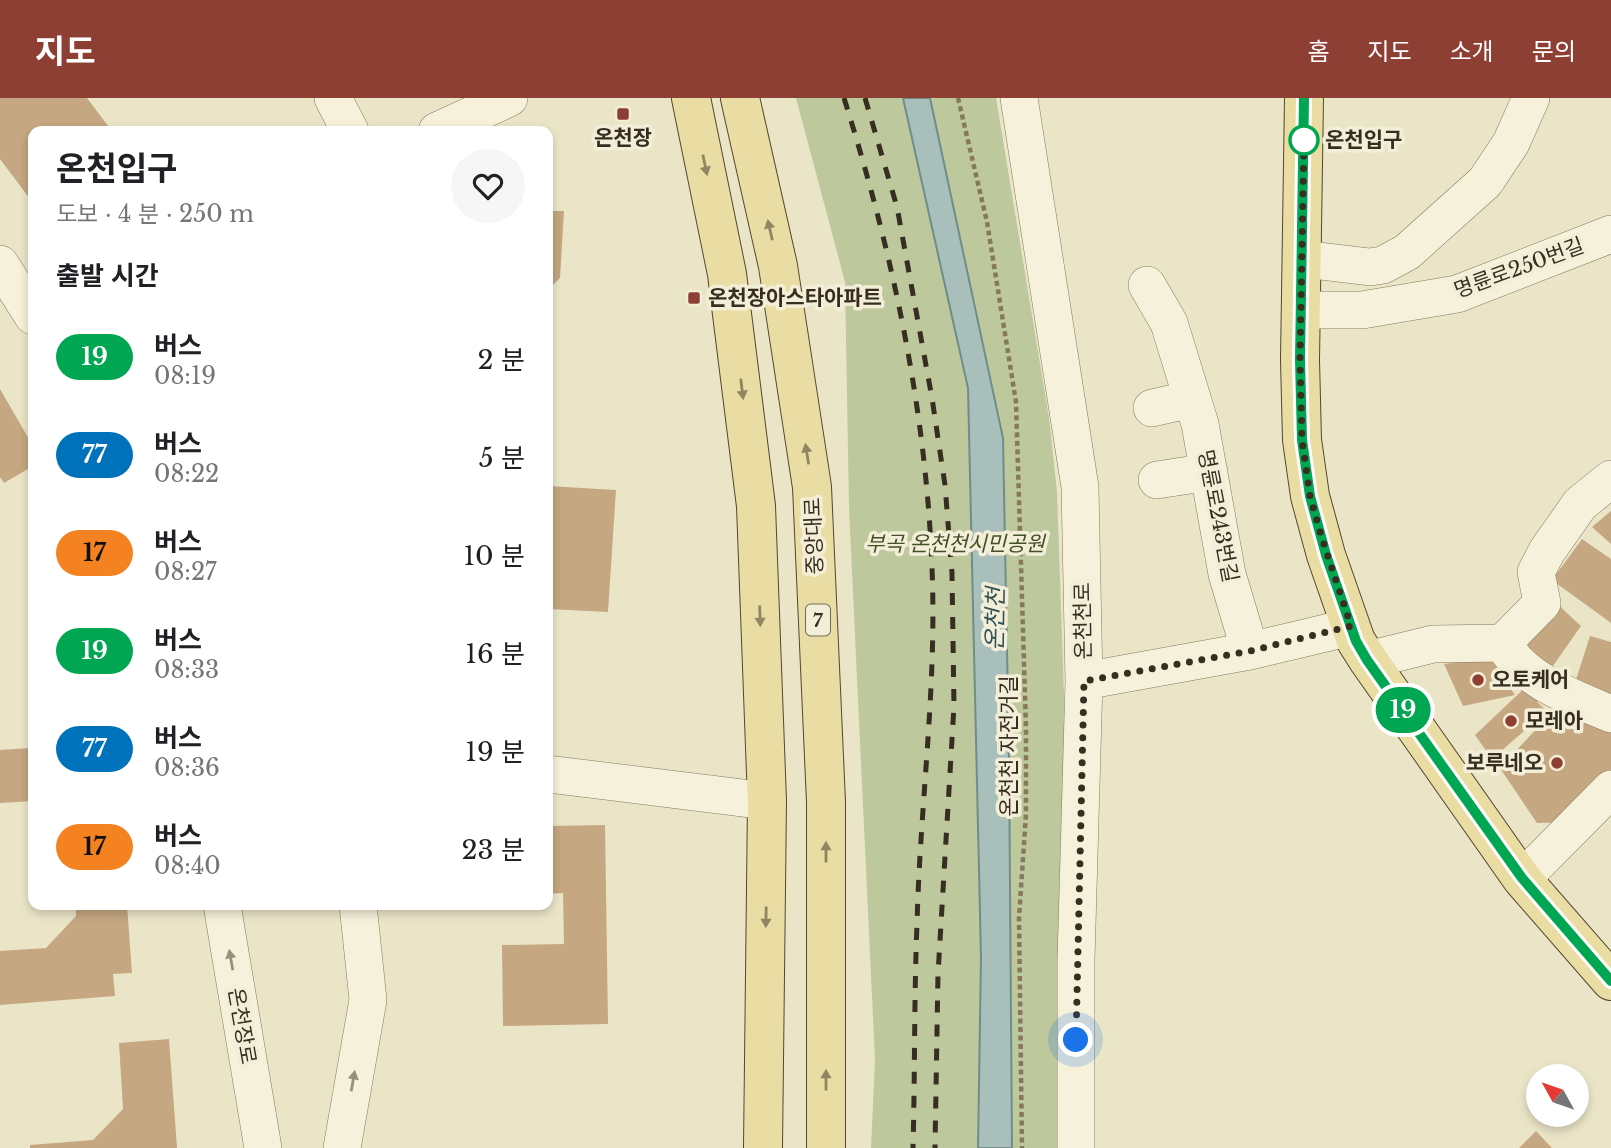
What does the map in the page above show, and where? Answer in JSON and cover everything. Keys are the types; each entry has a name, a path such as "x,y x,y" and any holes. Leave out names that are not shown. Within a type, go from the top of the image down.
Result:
{"main road":[{"path":"691,98 727,274 757,506 767,801 763,1148"},
{"name":"중앙대로","path":"740,98 778,266 812,487 826,802 826,1148"},
{"path":"1304,98 1300,360 1302,440 1326,555 1359,643 1522,878 1611,981"}],"street":[{"path":"333,98 347,126"},
{"path":"448,126 509,98"},
{"name":"온천천로","path":"1019,98 1080,487 1084,681 1076,960 1076,1148"},
{"path":"1303,259 1370,267 1383,265 1407,252 1485,182 1511,143 1531,98"},
{"name":"명륜로250번길","path":"1301,310 1362,310 1457,293 1611,234"},
{"path":"0,264 28,308"},
{"name":"명륜로243번길","path":"1147,285 1169,323 1200,424 1227,573 1250,651"},
{"path":"1152,408 1192,399"},
{"path":"1157,480 1209,472"},
{"path":"1084,681 1250,651 1359,643 1503,643 1542,603 1536,572 1547,551 1580,504 1611,479"},
{"path":"1503,643 1516,661 1557,691 1611,714"},
{"path":"553,775 767,801"},
{"path":"1522,878 1611,789"},
{"name":"온천장로","path":"223,910 263,1148"},
{"path":"342,1148 368,1000 359,910"}],"path":[{"name":"온천천 자전거길","path":"958,98 987,222 1016,402 1027,814 1019,918 1022,1148"}],"green space":[{"name":"부곡 온천천시민공원","path":"796,98 996,98 1049,418 1057,492 1066,752 1064,1148 871,1148 875,1060 849,508 845,282"}],"water":[{"name":"온천천","path":"903,98 930,98 1003,438 1012,1148 978,1148 981,958 968,388"}],"building":[{"path":"0,98 87,98 108,126 28,126 28,196 0,159"},
{"path":"553,211 564,211 560,278 553,285"},
{"path":"0,389 28,437 28,469 4,483 0,477"},
{"path":"553,486 616,490 608,612 553,609"},
{"path":"1611,511 1611,544 1592,527"},
{"path":"1582,539 1611,559 1611,623 1552,580"},
{"path":"1554,601 1581,626 1548,673 1522,653"},
{"path":"1590,636 1611,642 1611,705 1574,686"},
{"path":"1490,658 1515,695 1463,706 1444,664"},
{"path":"1529,684 1541,693 1537,702 1547,711 1492,759 1475,735"},
{"path":"1567,696 1611,714 1611,770 1572,822 1537,823 1500,768"},
{"path":"28,748 28,801 0,803 0,750"},
{"path":"605,825 608,1024 503,1026 502,945 564,944 563,893 553,894 553,826"},
{"path":"76,910 127,910 132,973 113,974 115,996 0,1005 0,951 46,948 76,916"},
{"path":"169,1039 177,1148 30,1148 30,1145 93,1140 123,1109 119,1043"},
{"path":"1536,1131 1552,1148 1519,1148"}],"railway":[{"path":"844,98 877,213 904,330 922,448 932,568 932,657 915,980 913,1148"},
{"path":"865,98 897,207 932,398 945,485 952,573 954,706 938,974 935,1148"}],"bus line":[{"name":"19","path":"1304,98 1300,360 1302,440 1310,496 1326,555 1356,641 1367,660 1522,878 1611,981"}],"place":[{"name":"온천장","path":"623,114"},
{"name":"온천입구","path":"1304,140"},
{"name":"온천장아스타아파트","path":"694,298"},
{"name":"오토케어","path":"1478,680"},
{"name":"모레아","path":"1511,721"},
{"name":"보루네오","path":"1557,763"}],"route":[{"path":"1076,1040 1084,681 1250,651 1351,626 1326,555 1310,496 1302,440 1300,360 1304,140"}]}
